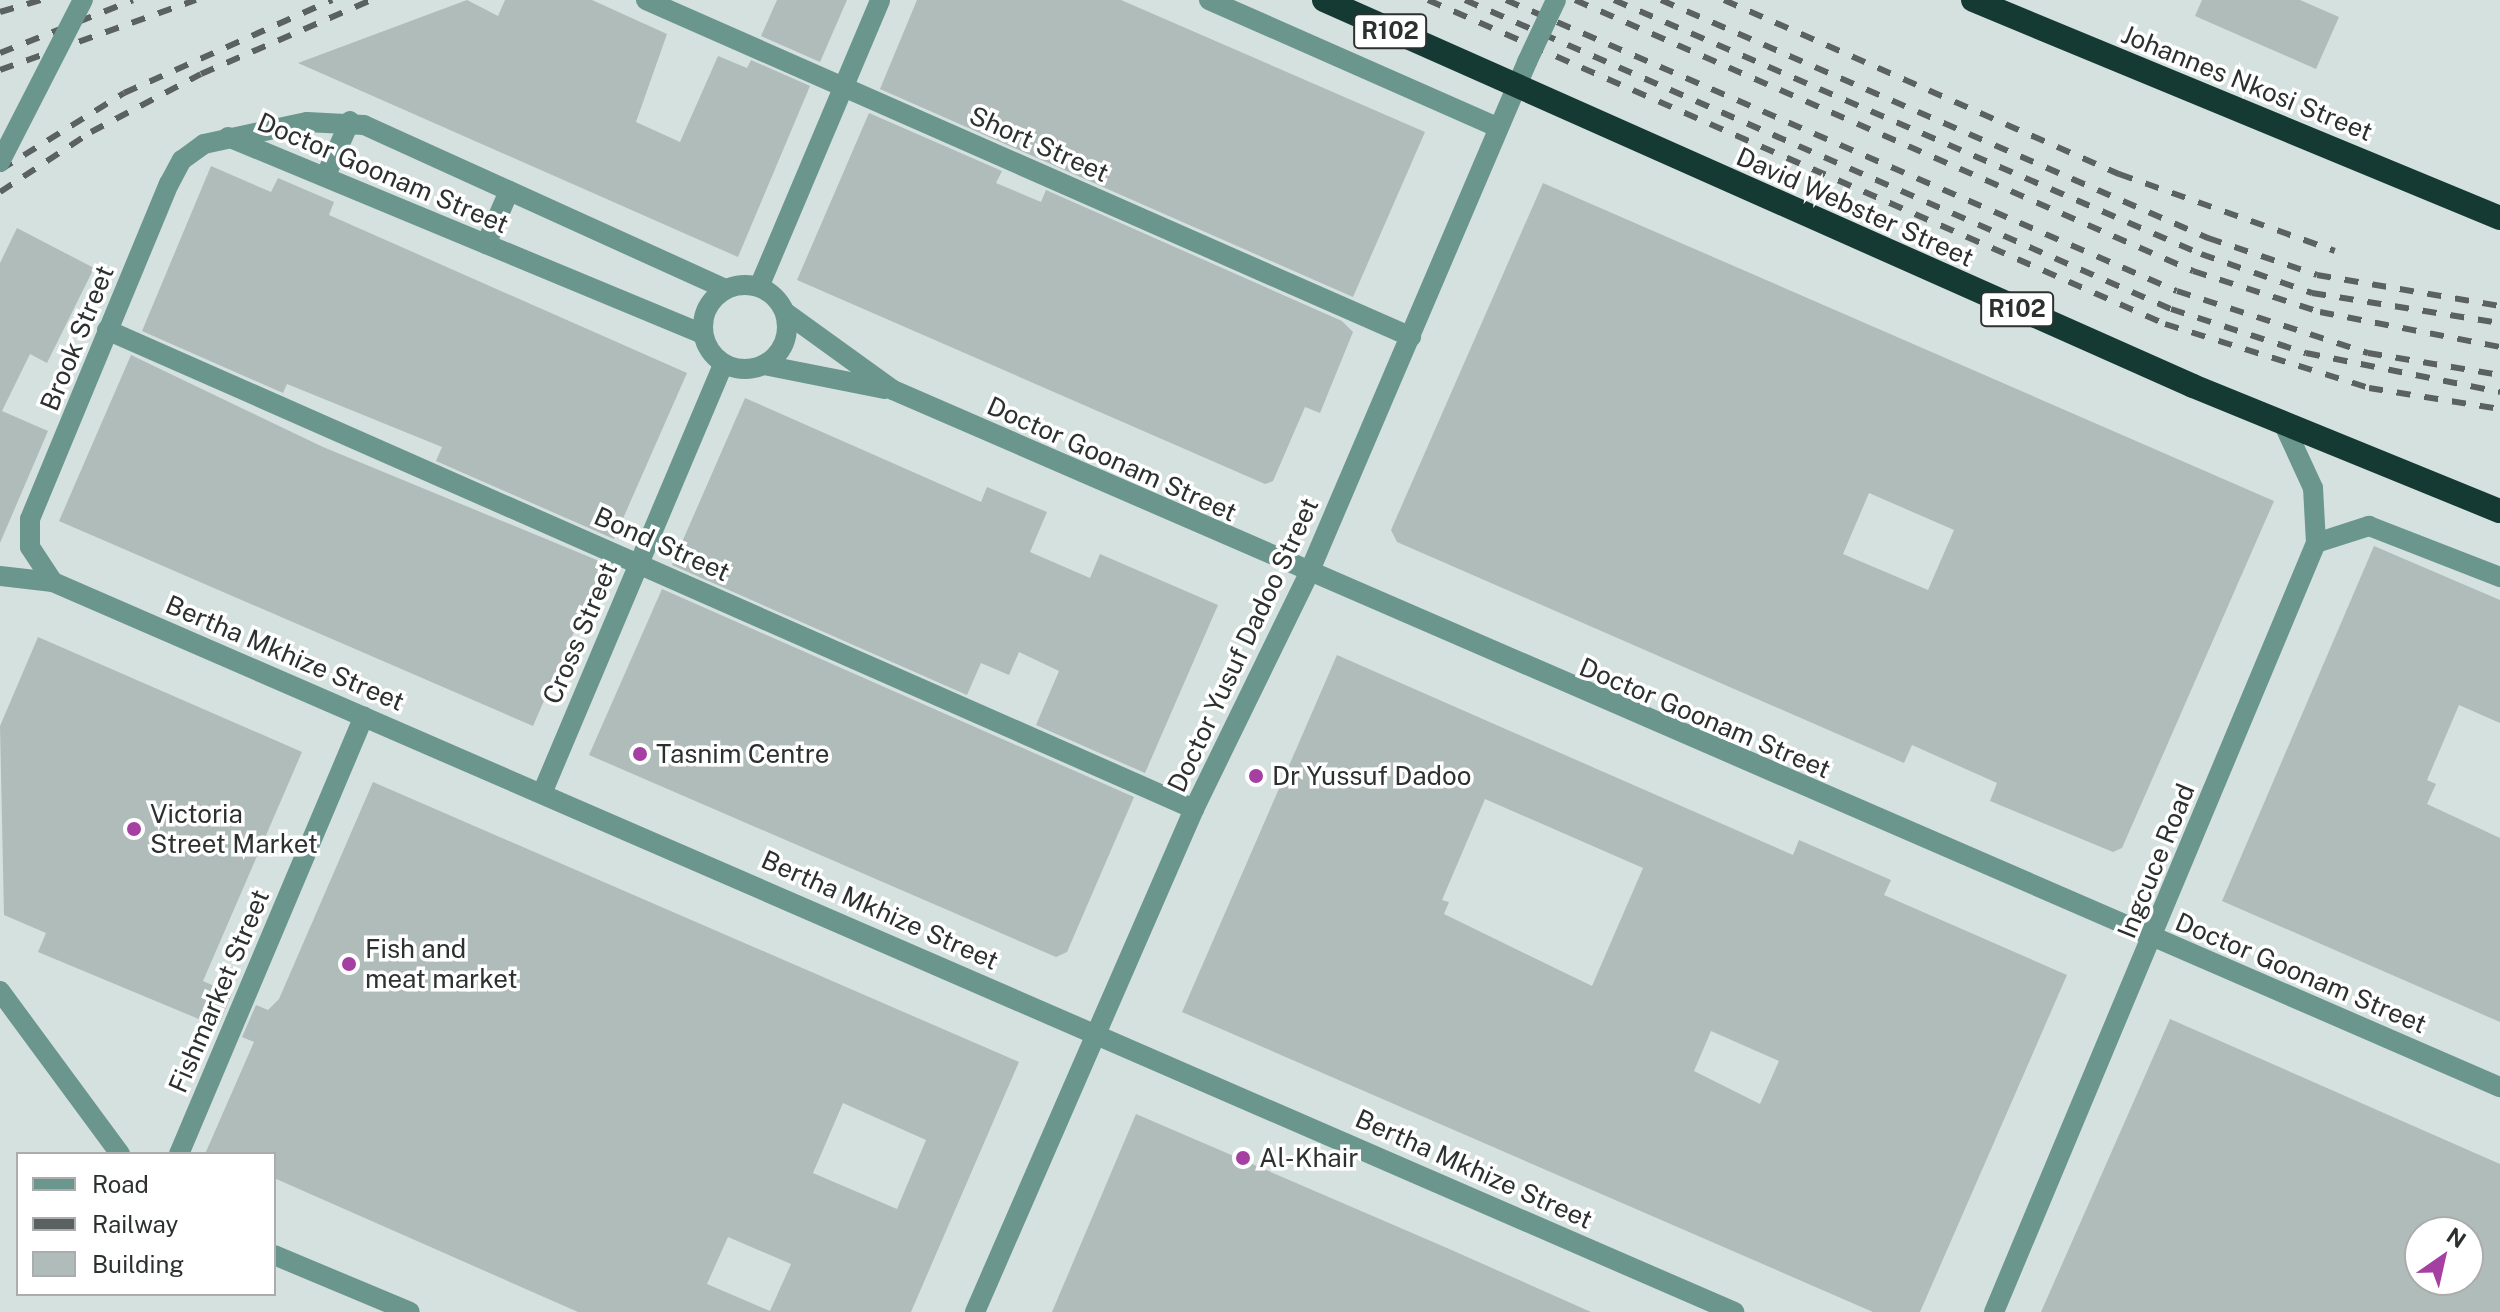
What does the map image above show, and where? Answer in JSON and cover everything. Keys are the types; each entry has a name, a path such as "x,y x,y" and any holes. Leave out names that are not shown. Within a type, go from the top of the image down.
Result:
{"highway":[{"name":"David Webster Street","path":"1324,0 1513,89 2284,425 2500,511"},
{"name":"Johannes Nkosi Street","path":"1973,0 2500,218"}],"street":[{"path":"0,162 83,0"},
{"name":"Short Street","path":"646,0 1411,337"},
{"path":"759,287 880,0"},
{"path":"1209,0 1497,127"},
{"name":"Doctor Yusuf Dadoo Street","path":"975,1312 1194,809 1308,575 1411,337 1513,89 1556,0"},
{"path":"326,175 350,121"},
{"name":"Doctor Goonam Street","path":"228,137 350,121 726,289"},
{"name":"Doctor Goonam Street","path":"228,137 326,175 703,334"},
{"name":"Brook Street","path":"53,582 30,547 30,519 107,330 182,160 228,137"},
{"path":"486,244 509,191"},
{"path":"759,287 785,312 893,390 764,365 723,364 703,334 707,308 726,289 759,287"},
{"path":"764,365 787,337 785,312"},
{"name":"Bond Street","path":"107,330 1194,809"},
{"name":"Cross Street","path":"543,791 723,364"},
{"name":"Doctor Goonam Street","path":"893,390 1308,575 2500,1087"},
{"name":"Ingcuce Road","path":"1994,1312 2316,543 2313,488 2284,425"},
{"path":"2316,543 2369,526 2500,577"},
{"name":"Bertha Mkhize Street","path":"0,576 53,582 543,791 1734,1312"},
{"name":"Fishmarket Street","path":"180,1152 364,716"},
{"path":"0,991 119,1152"},
{"path":"276,1256 410,1312"}],"building":[{"path":"467,0 498,16 505,0 592,0 667,34 636,122 680,142 718,56 747,68 751,60 810,86 738,257 298,63"},
{"path":"777,0 847,0 820,62 761,36"},
{"path":"917,0 1121,0 1425,132 1353,297 880,89"},
{"path":"2202,0 2300,0 2339,17 2316,69 2195,16"},
{"path":"869,113 1002,171 996,183 1041,202 1046,190 1342,321 1353,332 1320,413 1305,407 1273,481 1265,484 797,280"},
{"path":"211,166 271,192 278,178 334,202 329,215 687,373 614,539 436,461 442,447 287,384 283,393 142,331"},
{"path":"1543,183 2274,501 2122,848 2113,852 1990,801 1997,783 1912,745 1904,763 1397,542 1391,530","holes":["1869,493 1954,530 1928,590 1843,554"]},
{"path":"17,228 94,268 47,363 30,354 2,411 48,431 0,543 0,263"},
{"path":"131,355 323,447 604,563 533,726 59,521"},
{"path":"745,398 981,502 987,487 1047,512 1030,552 1090,578 1100,554 1218,605 1145,773 1036,725 1059,671 1019,652 1009,675 981,663 967,695 672,565"},
{"path":"2374,546 2500,600 2500,723 2459,705 2427,780 2436,784 2427,804 2500,838 2500,1022 2222,901"},
{"path":"662,589 1134,797 1067,952 1056,957 589,755"},
{"name":"Victoria Street Market","path":"38,637 302,752 203,981 232,994 218,1027 38,952 46,933 4,915 0,726"},
{"path":"1337,655 1793,855 1799,840 1891,880 1884,895 2067,975 1920,1312 1873,1312 1182,1012","holes":["1485,799 1643,868 1592,986 1444,914 1449,902 1442,900","1711,1031 1779,1061 1760,1104 1694,1071"]},
{"path":"373,782 1019,1062 911,1312 578,1312 276,1179 276,1152 206,1152 254,1042 242,1037 256,1005 268,1010 279,999","holes":["843,1103 926,1140 897,1209 813,1173","728,1237 791,1264 770,1311 707,1284"]},
{"path":"2170,1019 2500,1164 2500,1312 2041,1312"},
{"path":"1136,1114 1447,1248 1591,1312 1052,1312"}],"railway":[{"path":"0,12 41,0"},
{"path":"0,53 133,0"},
{"path":"0,70 196,0"},
{"path":"0,170 124,93 332,0"},
{"path":"0,192 91,132 201,74 371,0"},
{"path":"1428,0 2165,324 2369,388 2500,409"},
{"path":"1465,0 2171,309 2306,353 2500,392"},
{"path":"1506,0 2177,291 2368,353 2500,375"},
{"path":"1575,0 2193,271 2320,312 2500,347"},
{"path":"1614,0 2201,254 2312,293 2500,323"},
{"path":"1661,0 2208,238 2317,275 2500,306"},
{"path":"1724,0 2119,174 2335,251"}],"place":[{"name":"Tasnim Centre","path":"640,754"},
{"name":"Dr Yussuf Dadoo","path":"1256,776"},
{"name":"Victoria Street Market","path":"134,829"},
{"name":"Fish and meat market","path":"349,964"},
{"name":"Al-Khair","path":"1243,1158"}]}
